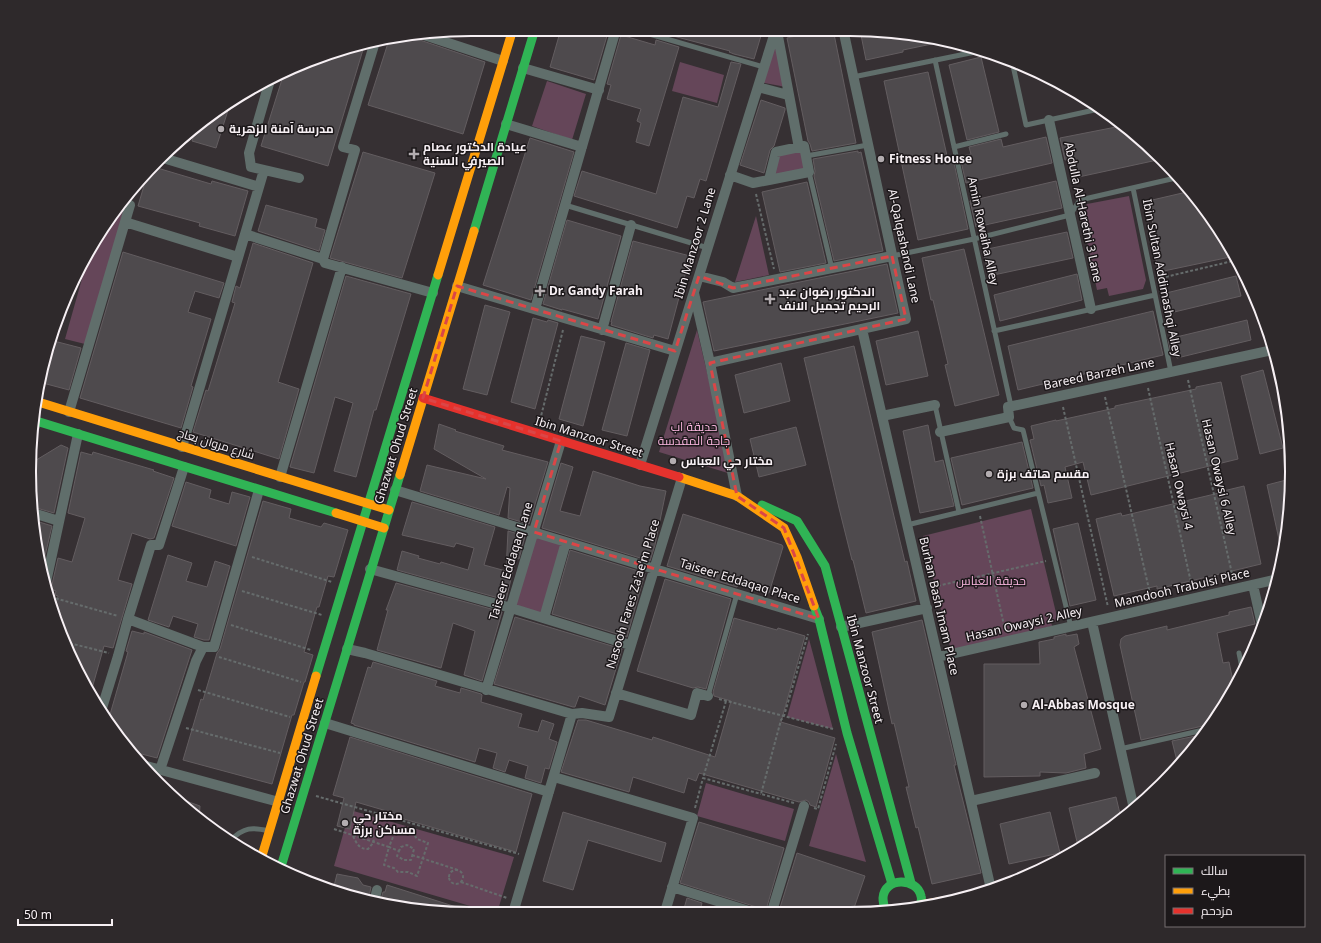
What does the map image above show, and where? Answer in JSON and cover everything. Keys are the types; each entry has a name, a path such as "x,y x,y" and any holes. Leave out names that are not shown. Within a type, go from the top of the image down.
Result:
{"main road":[{"name":"Ghazwat Ohud Street","path":"263,854 511,36"},
{"name":"Ghazwat Ohud Street","path":"282,863 533,36"},
{"name":"Ibin Manzoor Street","path":"423,398 682,478 764,506 797,521 825,566 910,883"},
{"name":"شارع مروان بعاج","path":"42,403 389,510"},
{"path":"39,423 384,528"},
{"name":"Ibin Manzoor Street","path":"741,499 784,528 797,557 816,618 844,732 892,884"},
{"path":"883,905 884,893 892,884 898,881 910,883 916,887 921,898 921,901"}],"street":[{"path":"534,309 614,36"},
{"name":"Ibin Manzoor 2 Lane","path":"640,465 774,36"},
{"path":"777,36 798,148"},
{"name":"Al-Qalqashandi Lane","path":"710,363 906,319 844,36"},
{"path":"433,38 503,61"},
{"path":"323,259 355,150 343,148 373,47"},
{"path":"523,68 599,90"},
{"path":"268,87 249,153 251,166 299,178"},
{"path":"758,87 788,95"},
{"name":"Abdulla Al-Harethi 3 Lane","path":"1049,120 1091,309"},
{"path":"506,124 582,148"},
{"path":"730,175 753,183 769,180 809,172 804,146 776,152 769,180"},
{"path":"168,160 259,186"},
{"path":"182,447 264,170"},
{"path":"69,412 130,205 127,204"},
{"path":"125,222 238,257"},
{"path":"602,330 632,225"},
{"path":"245,234 323,259 324,263 433,293"},
{"path":"699,276 723,282 733,288 892,256"},
{"path":"280,477 342,267"},
{"path":"457,286 675,351"},
{"path":"694,293 741,499"},
{"name":"Burhan Bash Imam Place","path":"862,329 990,884"},
{"name":"Bareed Barzeh Lane","path":"1011,406 1268,351"},
{"path":"882,416 935,405"},
{"path":"940,432 1009,417 1008,407 1011,406"},
{"path":"48,571 78,434"},
{"name":"Taiseer Eddaqaq Lane","path":"486,690 561,441"},
{"path":"103,704 151,545 159,545 184,467"},
{"name":"Nasooh Fares Za'ae'm Place","path":"572,714 582,713 609,718 682,478"},
{"path":"128,619 202,649 214,647 259,490"},
{"name":"Taiseer Eddaqaq Place","path":"395,490 816,618"},
{"path":"39,515 59,521"},
{"path":"544,618 566,542"},
{"path":"370,570 511,608 630,645"},
{"name":"Mamdooh Trabulsi Place","path":"1092,622 1271,581"},
{"path":"1253,585 1260,616"},
{"path":"841,626 927,608"},
{"path":"1092,622 1133,803"},
{"name":"Hasan Owaysi 2 Alley","path":"938,657 1092,622"},
{"path":"160,770 196,661 202,649"},
{"path":"347,649 572,714 515,907"},
{"path":"616,693 691,715 697,693 708,696"},
{"path":"325,723 550,792"},
{"path":"153,768 279,802"},
{"path":"971,801 1095,773"},
{"path":"554,776 693,818 666,907"},
{"path":"773,907 804,806"},
{"path":"672,887 736,907"},
{"path":"375,896 377,890"}],"lane":[{"path":"656,36 764,67"},
{"path":"853,77 969,53"},
{"name":"Amin Rowaiha Alley","path":"935,60 1011,406"},
{"path":"1014,68 1026,125 1093,110"},
{"path":"954,147 1006,134"},
{"path":"806,156 868,145"},
{"path":"809,172 832,269"},
{"path":"892,256 974,239 1070,216 1080,200 1172,179"},
{"name":"Ibin Sultan Addimashqi Alley","path":"1133,188 1170,372"},
{"path":"565,205 708,248"},
{"path":"994,331 1155,295"},
{"path":"935,405 958,512"},
{"path":"1009,417 1014,428 1023,430 1071,627"},
{"path":"907,525 1038,493"},
{"path":"708,696 738,594"},
{"path":"1238,653 1240,663"},
{"path":"1120,750 1199,731"},
{"path":"234,837 248,829 254,828 270,831"}],"path":[{"path":"753,183 777,280"},
{"path":"1152,280 1231,261"},
{"path":"537,433 566,319"},
{"name":"Hasan Owaysi 6 Alley","path":"1185,369 1235,589"},
{"name":"Hasan Owaysi 4","path":"1145,377 1194,598"},
{"path":"1103,386 1153,608"},
{"path":"1060,396 1110,618"},
{"path":"978,507 1007,641"},
{"path":"241,554 344,586"},
{"path":"922,590 1054,558"},
{"path":"231,588 334,618"},
{"path":"55,598 128,619"},
{"path":"761,794 781,720 784,716 816,618"},
{"path":"221,622 324,654"},
{"path":"72,644 118,656"},
{"path":"202,649 314,686"},
{"path":"187,687 303,721"},
{"path":"703,778 818,809 844,732 708,696"},
{"path":"693,818 703,778 726,701"},
{"path":"175,725 292,757"},
{"path":"303,793 530,857"},
{"path":"334,829 399,851"},
{"path":"354,835 365,829 371,831 374,842"},
{"path":"395,832 402,834 413,833 417,839 428,843 417,876 408,872 398,872 394,868 384,865 389,847 395,832"},
{"path":"354,835 358,846 363,849 368,849 374,842"},
{"path":"407,845 414,849 411,860 404,860 397,856 399,851 401,847 407,845"},
{"path":"412,855 458,870 463,876 461,882"},
{"path":"458,870 452,871 449,877 454,884 461,882 517,901"}],"highlighted area":[{"path":"892,256 906,319 710,363 737,496 784,528 819,619 534,532 561,441 423,398 457,286 675,351 699,276 733,288"}],"green space":[{"path":"775,41 786,87 760,82"},
{"path":"680,62 724,75 717,103 672,91"},
{"path":"547,81 586,94 572,140 532,126"},
{"path":"803,149 807,171 773,177 779,154"},
{"path":"1129,196 1146,280 1143,289 1109,296 1107,288 1097,290 1081,212 1087,204"},
{"path":"125,208 85,344 65,339 83,275 94,254"},
{"path":"756,216 769,275 735,282"},
{"name":"حديقة اب جاجة المقدسة","path":"697,330 731,474 659,452"},
{"name":"حديقة العباس","path":"1031,509 1058,621 1051,622 1052,626 951,651 923,536"},
{"path":"534,532 566,542 544,618 511,608"},
{"path":"809,639 833,729 787,717"},
{"path":"836,754 866,862 809,846"},
{"path":"706,783 794,809 785,841 697,816"},
{"path":"350,810 514,857 499,907 474,907 334,866"}],"building":[{"path":"559,36 607,36 594,80 550,67"},
{"path":"621,36 655,45 656,40 679,47 649,146 636,142 641,123 637,121 641,109 607,99 611,85 607,84"},
{"path":"673,36 761,36 754,59 734,54 729,52 730,51"},
{"path":"796,36 834,36 856,143 812,151 808,141 787,38"},
{"path":"861,36 933,44 903,50 903,52 866,60"},
{"path":"419,40 485,62 463,134 368,105 388,44"},
{"path":"363,50 328,166 261,146 282,80 332,59"},
{"path":"981,57 999,132 967,140 949,65"},
{"path":"731,62 741,64 706,181 700,179 694,198 687,196 677,228 574,196 582,171 656,194 683,97 718,107"},
{"path":"928,72 948,160 953,158 968,229 918,240 884,81"},
{"path":"761,100 785,108 774,146 770,150 764,173 740,165"},
{"path":"228,110 216,148 192,141 194,136"},
{"path":"1116,127 1137,144 1154,161 1074,178 1070,159 1065,160 1060,138"},
{"path":"1046,137 1052,163 966,183 960,157 971,154 969,147 1001,139 1003,147"},
{"path":"530,138 574,152 531,300 483,285"},
{"path":"858,151 858,153 861,152 883,251 834,261 814,176 815,171 813,159"},
{"path":"363,152 435,173 402,278 330,258"},
{"path":"159,169 211,184 212,181 248,191 235,236 199,226 200,223 138,206 145,183"},
{"path":"1056,181 1062,208 976,227 970,201"},
{"path":"807,182 826,263 780,272 762,192"},
{"path":"1184,193 1212,230 1229,257 1159,272 1152,243 1157,242 1148,201"},
{"path":"266,205 317,219 315,227 325,230 319,251 258,231"},
{"path":"567,220 621,236 598,319 543,304"},
{"path":"1067,232 1073,258 989,276 983,250"},
{"path":"633,241 690,256 668,339 654,335 653,338 611,325"},
{"path":"253,243 313,263 278,382 299,389 279,459 193,432 206,390 208,391 235,303 232,302 236,286 240,288"},
{"path":"964,249 999,395 955,406 945,365 948,364 933,300 931,300 922,258"},
{"path":"123,252 224,283 219,298 195,291 188,312 211,319 191,386 193,387 181,428 80,398"},
{"path":"887,264 898,313 714,351 703,302"},
{"path":"1077,274 1082,300 1000,321 994,295"},
{"path":"346,276 411,294 376,410 374,410 356,477 334,471 353,403 335,397 314,473 290,467"},
{"path":"1236,276 1241,296 1166,314 1162,294"},
{"path":"485,305 510,312 487,395 463,389"},
{"path":"1153,311 1163,355 1018,390 1008,346"},
{"path":"533,318 558,323 535,409 511,402"},
{"path":"1247,320 1251,340 1177,358 1175,353 1171,354 1168,339"},
{"path":"918,331 928,376 886,385 876,341"},
{"path":"581,336 605,342 583,426 559,419"},
{"path":"56,342 81,348 69,390 45,384"},
{"path":"626,343 650,350 627,436 602,430"},
{"path":"854,346 905,562 907,561 916,601 866,613 839,508 804,358"},
{"path":"781,363 790,401 744,413 735,375"},
{"path":"1263,370 1283,448 1260,454 1241,376"},
{"path":"1221,382 1238,459 1091,495 1083,462 1065,467 1072,498 1048,503 1044,485 1041,486 1030,440 1034,439 1031,426 1115,408 1115,406 1196,389 1196,387"},
{"path":"439,424 456,430 455,431 504,446 502,450 548,462 529,524 508,518 510,488 507,487 499,515 420,491 427,465 486,479 434,449"},
{"path":"928,425 935,462 943,460 954,506 920,513 903,431"},
{"path":"796,427 806,465 759,477 750,439"},
{"name":"مقسم هاتف برزة","path":"1022,442 1033,488 962,505 951,458"},
{"path":"61,445 68,448 54,513 38,508 36,460"},
{"path":"81,452 92,455 93,452 154,470 153,471 174,478 154,538 150,539 132,533 118,580 132,584 113,648 104,646 93,686 69,638 56,602 58,596 55,595 56,591 53,590 52,586 58,558 72,562 85,518 68,513"},
{"path":"561,463 573,467 560,511 580,516 593,471 640,486 666,491 655,545 650,561 542,528"},
{"path":"1285,480 1279,540 1267,485"},
{"path":"186,482 211,490 209,498 229,504 232,492 250,497 236,546 172,526"},
{"path":"1244,486 1261,564 1157,589 1157,586 1114,596 1096,519 1121,513 1122,516"},
{"path":"263,501 291,509 289,518 321,527 324,523 348,530 334,577 328,576 319,607 317,607 304,652 313,655 294,715 292,715 272,784 183,760 201,699 203,700 217,653 220,649"},
{"path":"412,502 495,527 484,565 506,571 508,531 525,536 519,559 516,558 506,600 397,570 402,551 419,556 418,558 440,564 441,562 468,570 474,548 456,543 454,547 402,535"},
{"path":"683,514 782,545 783,547 769,593 738,583 737,587 667,566"},
{"path":"39,522 52,526 45,558"},
{"path":"1078,523 1096,600 1070,606 1053,529"},
{"path":"570,550 645,573 627,637 552,614"},
{"path":"168,555 192,563 186,581 207,587 215,561 230,566 209,640 194,637 198,624 173,616 169,627 148,620"},
{"path":"665,579 731,599 706,689 698,687 693,688 637,671"},
{"path":"396,583 502,612 482,681 464,675 475,631 453,623 441,668 377,650 388,610 386,610"},
{"path":"1251,607 1255,624 1217,633 1223,663 1229,662 1232,679 1212,713 1203,726 1141,740 1120,645 1121,639 1125,636 1167,626 1167,630 1229,615 1229,612"},
{"path":"515,617 622,649 605,705 579,696 575,707 573,707 494,684"},
{"path":"734,618 805,636 781,722 835,738 816,807 810,805 806,800 799,802 699,773 696,781 688,778 684,793 633,777 629,792 561,772 578,720 586,720 652,740 653,737 715,757 731,701 714,696 713,692"},
{"path":"922,620 956,765 954,765 981,873 932,884 918,827 916,828 906,787 909,787 894,723 892,724 872,632"},
{"path":"132,631 144,634 144,632 192,650 157,758 139,753 110,714 128,652 126,651"},
{"name":"Al-Abbas Mosque","path":"1066,634 1066,636 1077,634 1079,644 1074,647 1101,749 1084,754 1086,768 1066,773 1040,772 1040,776 984,777 984,664 1040,664 1039,642 1054,639 1054,637"},
{"path":"373,662 437,681 435,686 460,693 461,688 481,694 481,702 522,714 518,727 538,732 542,720 554,724 549,739 557,742 549,769 545,768 541,783 525,778 528,766 509,760 505,772 493,768 497,753 479,748 475,762 351,723 368,667 371,668"},
{"path":"1196,736 1177,759 1172,741"},
{"path":"350,737 532,794 516,852 397,817 397,814 356,802 350,829 337,826 344,798 333,795"},
{"path":"1116,797 1120,813 1077,843 1069,808"},
{"path":"187,801 200,806 200,812"},
{"path":"563,812 666,843 661,862 588,840 573,890 543,881"},
{"path":"1050,812 1060,853 1009,864 1000,824"},
{"path":"699,822 784,848 767,907 756,907 680,883"},
{"path":"797,853 865,876 854,907 780,907"},
{"path":"337,874 358,878 363,885 371,887 369,895 334,885"},
{"path":"387,885 454,906 415,903 381,898 383,892 385,892"},
{"path":"687,898 702,903 701,907 684,907"}],"traffic: fast":[{"path":"474,231 533,36"},
{"path":"316,676 438,275"},
{"path":"39,422 336,513"},
{"path":"282,863 400,475"},
{"path":"762,505 797,521 825,566 911,883"},
{"path":"814,606 819,619 847,733 892,884"},
{"path":"884,905 883,898 885,891 894,883 901,882 914,885 918,890 921,901"}],"traffic: slow":[{"path":"438,275 511,36"},
{"path":"400,475 474,231"},
{"path":"42,403 389,510"},
{"path":"679,477 737,496 784,528 797,557 814,606"},
{"path":"336,513 384,528"},
{"path":"263,853 316,676"}],"traffic: jam":[{"path":"423,398 679,477"}],"place":[{"name":"مدرسة آمنة الزهرية","path":"221,129"},
{"name":"عيادة الدكتور عصام الصيرفي السنية","path":"414,154"},
{"name":"Fitness House","path":"881,159"},
{"name":"Dr. Gandy Farah","path":"540,291"},
{"name":"الدكتور رضوان عبد الرحيم تجميل الانف","path":"770,299"},
{"name":"مختار حي العباس","path":"673,461"},
{"name":"مقسم هاتف برزة","path":"989,474"},
{"name":"Al-Abbas Mosque","path":"1024,705"},
{"name":"مختار حي مساكن برزة","path":"345,823"}]}
